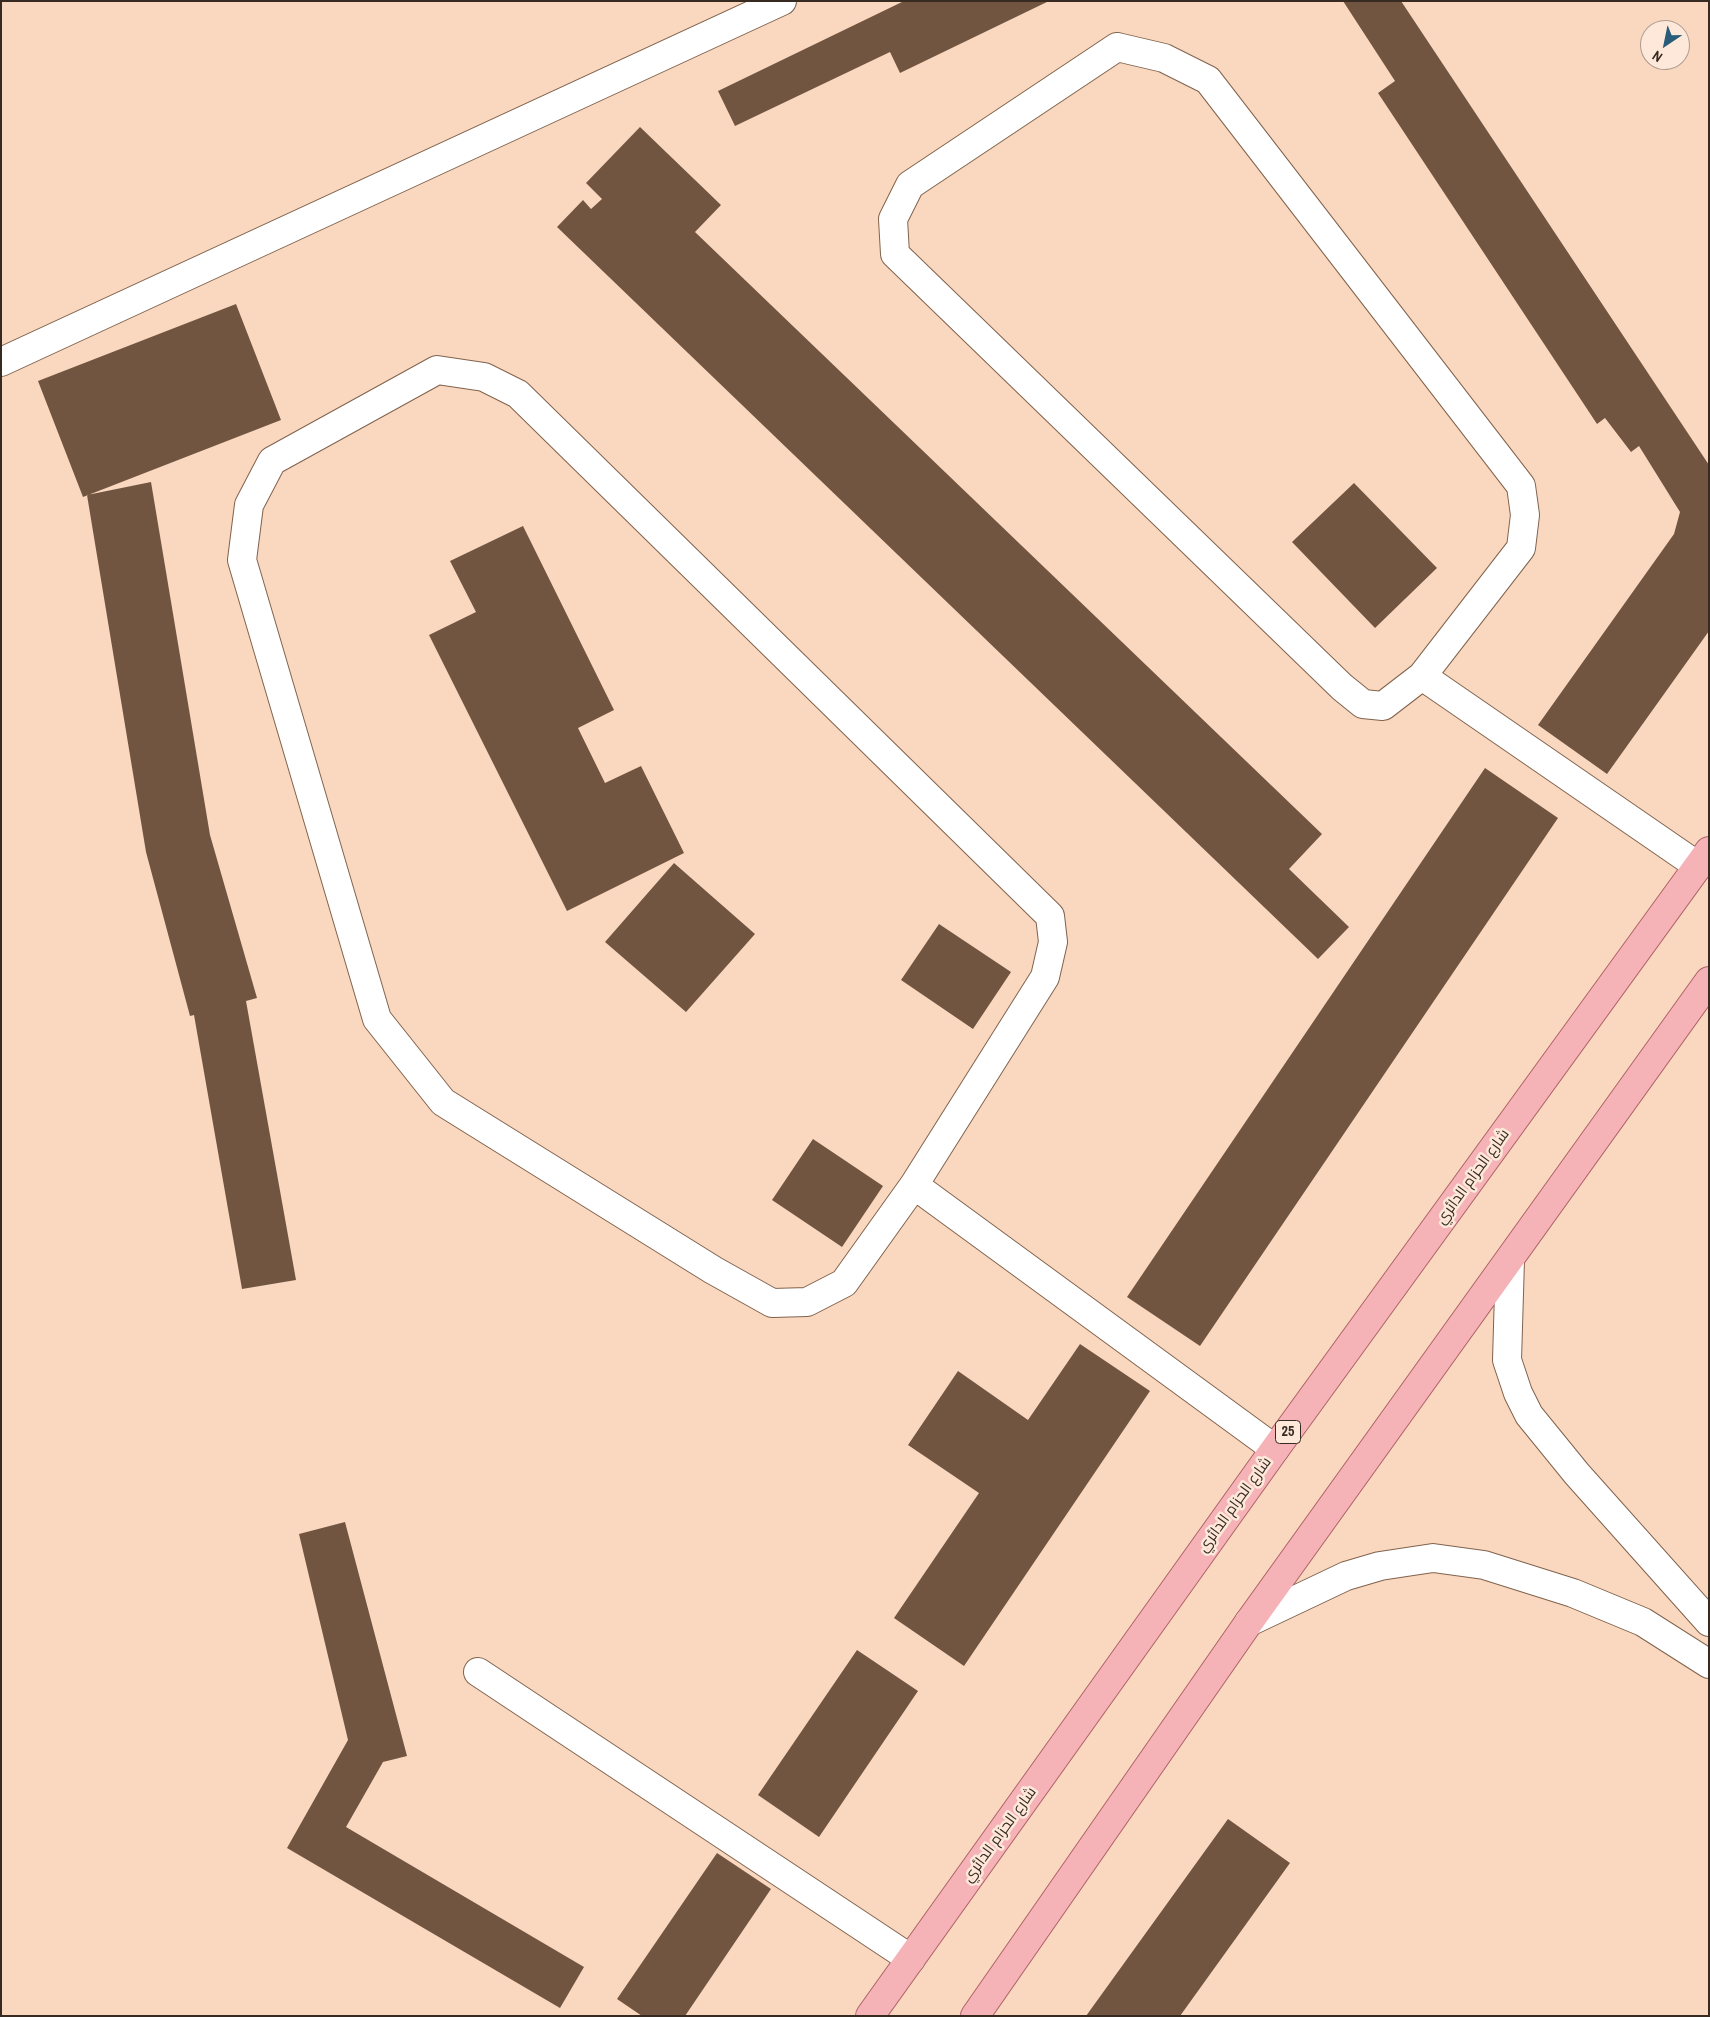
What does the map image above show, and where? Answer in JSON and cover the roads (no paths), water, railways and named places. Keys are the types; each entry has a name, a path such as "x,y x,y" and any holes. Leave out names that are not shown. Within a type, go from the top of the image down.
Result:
{"main road":[{"name":"شارع الحزام الدائري","path":"870,2016 1275,1449 1703,858"},
{"path":"975,2016 1250,1622 1709,981"}],"street":[{"path":"1,362 782,1"},
{"path":"1116,47 1164,58 1208,80 1521,486 1525,515 1521,548 1422,676 1384,706 1363,704 1328,673 894,254 893,219 910,185 1116,47"},
{"path":"437,370 484,377 518,394 1050,916 1052,942 1045,977 914,1185 844,1283 807,1302 772,1303 713,1270 443,1102 377,1019 242,560 249,505 272,462 437,370"},
{"path":"1422,676 1703,858"},
{"path":"914,1185 1275,1449"},
{"path":"1510,1260 1507,1360 1518,1393 1529,1415 1577,1474 1709,1622"},
{"path":"1250,1622 1346,1576 1380,1566 1433,1558 1484,1565 1573,1592 1643,1622 1709,1664"},
{"path":"478,1672 911,1959"}]}
